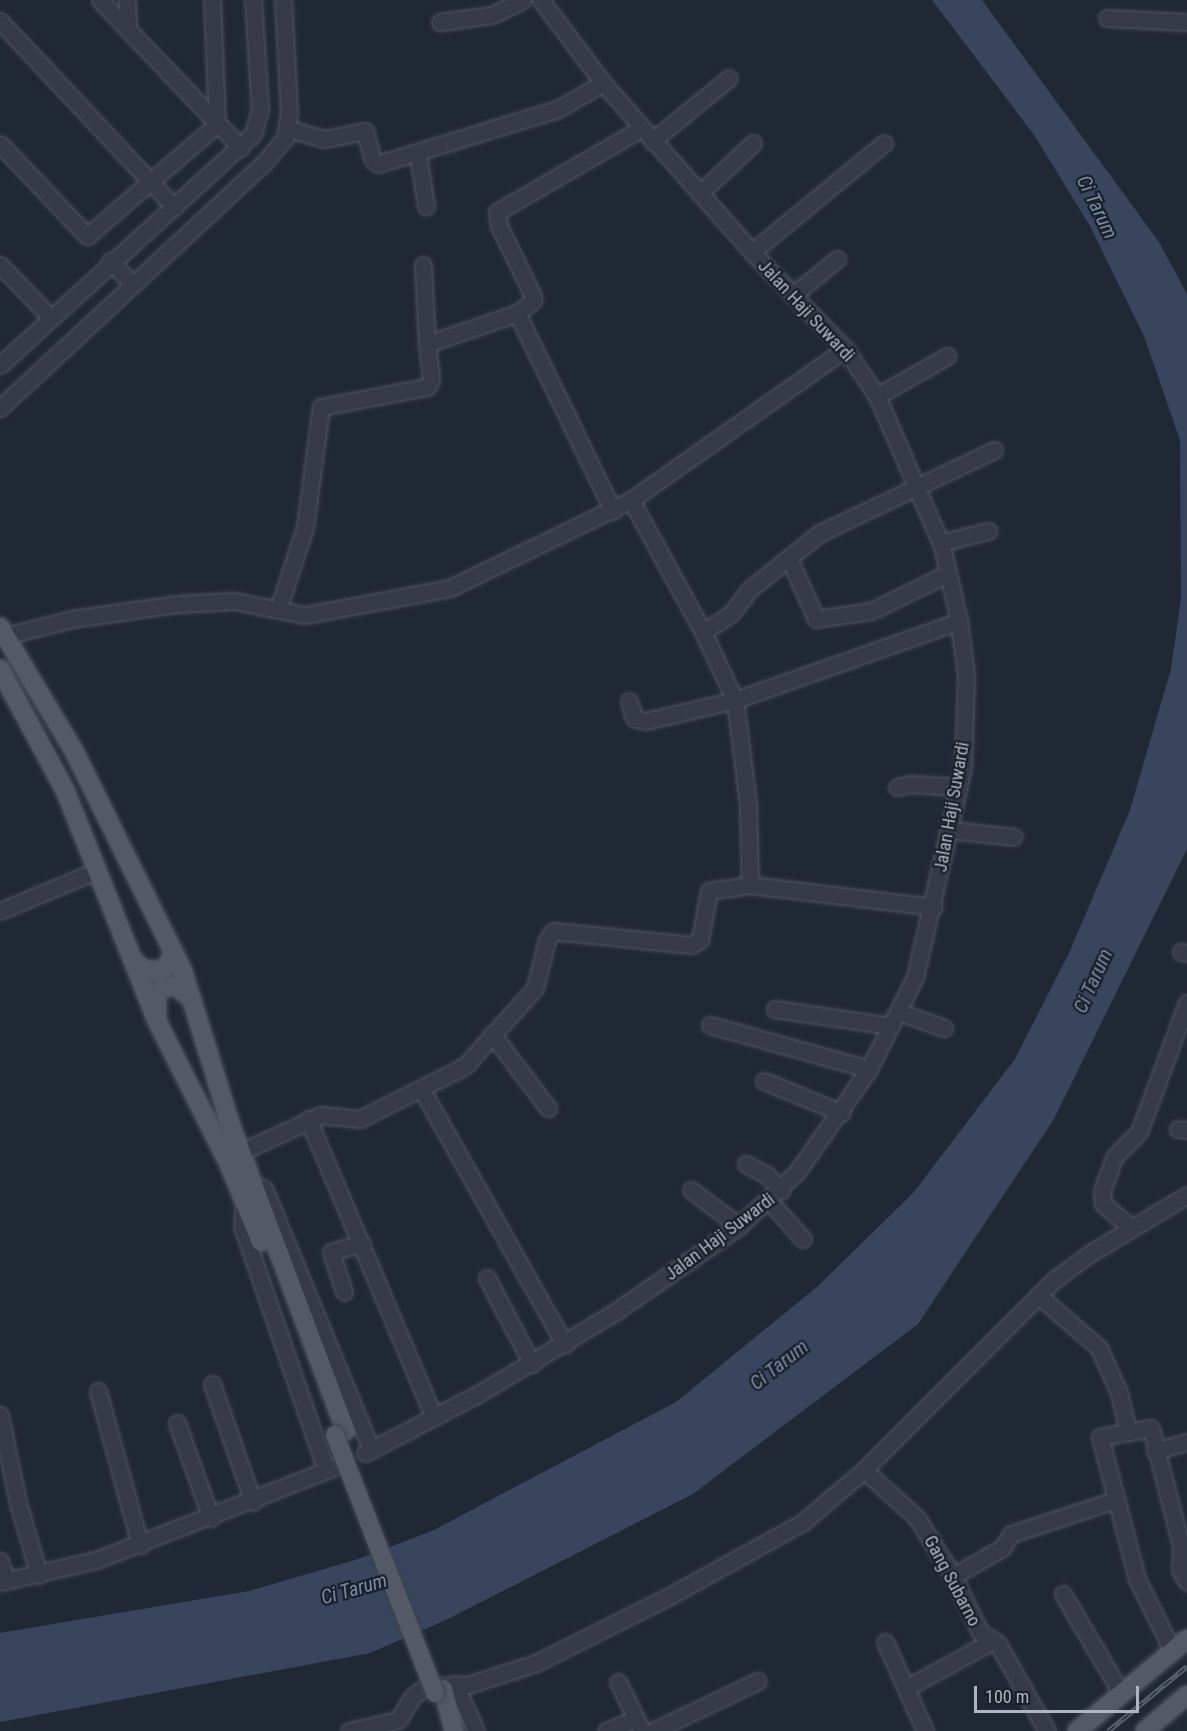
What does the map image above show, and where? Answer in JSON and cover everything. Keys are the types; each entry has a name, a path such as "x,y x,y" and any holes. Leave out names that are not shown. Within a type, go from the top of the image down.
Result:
{"main road":[{"path":"7,631 75,753 174,952 194,1001 341,1433"},
{"path":"0,669 59,777 157,1021 244,1199 449,1691 454,1731"},
{"path":"132,959 143,969 159,971 166,967 174,952"},
{"path":"157,1021 157,993 162,988 175,986 194,1001"},
{"path":"1077,1731 1180,1645"},
{"path":"1145,1731 1187,1695"}],"street":[{"path":"100,0 241,148"},
{"path":"127,0 128,29"},
{"path":"212,0 217,124"},
{"path":"0,365 111,261 241,148 256,129 260,110 253,0"},
{"path":"0,408 263,164 289,129 282,0"},
{"path":"440,22 492,15 523,0"},
{"name":"Jalan Haji Suwardi","path":"245,1150 368,1451 434,1418 565,1345 739,1226 781,1190 842,1113 869,1069 915,977 934,907 958,787 967,716 959,621 941,543 918,487 877,396 845,349 752,252 652,141 603,83 541,0"},
{"path":"1107,18 1187,22"},
{"path":"0,21 174,207"},
{"path":"652,141 729,78"},
{"path":"289,129 326,139 365,131 373,160 378,164 475,138 497,126 558,109 603,83"},
{"path":"0,144 87,236 150,179 217,124"},
{"path":"427,344 517,313 533,300 499,226 497,212 642,128"},
{"path":"752,252 884,142"},
{"path":"700,193 753,143"},
{"path":"418,155 426,206"},
{"path":"793,295 837,259"},
{"path":"111,261 133,285"},
{"path":"0,265 50,316"},
{"path":"278,610 306,519 321,407 427,387 431,380 423,265"},
{"path":"517,313 613,511"},
{"path":"7,631 72,619 189,603 234,601 305,615 433,593 498,567 613,511 845,349"},
{"path":"877,396 947,356"},
{"path":"704,632 731,614 750,588 820,533 994,450"},
{"path":"631,500 704,632 735,700 748,805 750,885"},
{"path":"941,543 988,531"},
{"path":"789,558 816,619 871,611 947,574"},
{"path":"628,701 634,718 645,721 735,700 959,621"},
{"path":"897,787 910,784 958,787"},
{"path":"950,830 1014,837"},
{"path":"0,911 98,870"},
{"path":"245,1150 308,1119 326,1113 355,1121 465,1066 535,988 547,940 553,931 691,945 700,940 709,891 750,885 934,907"},
{"path":"1131,1228 1103,1204 1102,1191 1115,1156 1139,1132 1187,1003"},
{"path":"775,1009 895,1019 944,1028"},
{"path":"710,1025 869,1069"},
{"path":"492,1034 548,1108"},
{"path":"764,1081 842,1113"},
{"path":"422,1089 565,1345"},
{"path":"308,1119 434,1418"},
{"path":"746,1164 767,1174 781,1190"},
{"path":"691,1190 739,1226"},
{"path":"449,1691 514,1672 578,1643 755,1550 803,1522 864,1470 1038,1295 1072,1266 1187,1195"},
{"path":"0,1561 3,1581 39,1575 140,1545 253,1502 332,1468 242,1226 244,1199"},
{"path":"769,1201 802,1239"},
{"path":"344,1292 331,1252 362,1243"},
{"path":"487,1278 532,1364"},
{"path":"1038,1295 1099,1348 1119,1393 1128,1432"},
{"path":"212,1384 253,1502"},
{"path":"98,1391 140,1545"},
{"path":"0,1415 18,1503 39,1575"},
{"path":"177,1423 211,1518"},
{"path":"1180,1645 1137,1579 1100,1437 1151,1428 1181,1546 1180,1570 1187,1582"},
{"path":"1155,1451 1187,1442"},
{"name":"Gang Subarno","path":"864,1470 917,1518 952,1576 980,1632 994,1640 1047,1731"},
{"path":"952,1576 1002,1548 1011,1534 1115,1500"},
{"path":"1063,1594 1122,1694"},
{"path":"906,1688 994,1640"},
{"path":"885,1642 925,1731"},
{"path":"652,1731 758,1681"},
{"path":"606,1731 639,1725 618,1682"},
{"path":"348,1731 394,1727 420,1689 436,1683 449,1691 476,1731"}],"water":[{"name":"Ci Tarum","path":"932,0 982,0 1159,242 1187,294 1187,849 1054,1119 918,1324 693,1494 448,1619 370,1653 0,1722 0,1633 249,1591 355,1560 432,1531 676,1402 818,1286 913,1193 1015,1059 1069,953 1130,810 1171,669 1181,598 1180,440 1144,336 1090,226 1034,135"}],"railway":[{"path":"1108,1731 1187,1666"}]}
